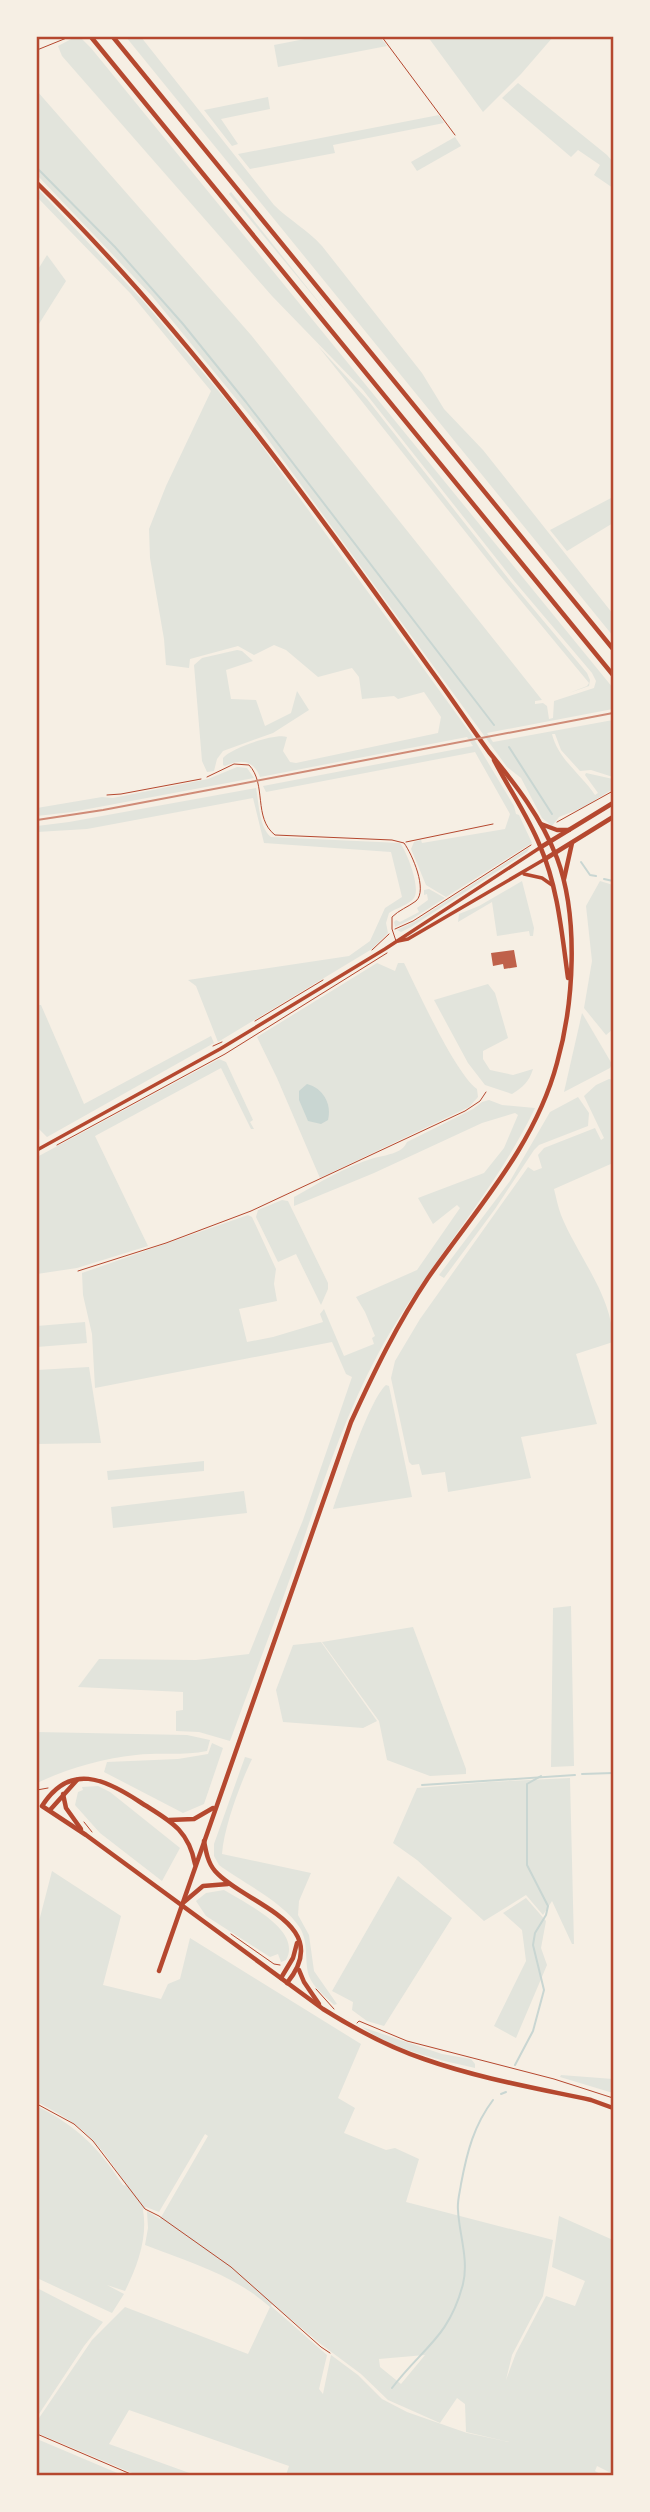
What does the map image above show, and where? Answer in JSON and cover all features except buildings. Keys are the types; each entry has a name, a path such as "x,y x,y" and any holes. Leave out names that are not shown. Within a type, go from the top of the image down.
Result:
{"main road":[{"path":"91,37 613,675"},
{"path":"113,37 613,649"},
{"path":"37,183 111,258 216,379 523,794 555,853 564,883 570,942 566,1025 557,1066 537,1118 508,1167 428,1279 374,1370 351,1422 159,1971"},
{"path":"489,751 541,847 552,885 569,990"},
{"path":"37,1150 220,1049 397,942 613,803"},
{"path":"397,942 408,939 522,874 613,817"},
{"path":"541,824 554,830 570,830"},
{"path":"564,883 573,842"},
{"path":"522,874 542,878 552,885"},
{"path":"195,1864 185,1834 169,1820 115,1785 96,1778 69,1781 40,1805 86,1835 354,2029 395,2048 466,2072 613,2108"},
{"path":"50,1810 78,1780"},
{"path":"63,1794 66,1808 86,1835"},
{"path":"169,1820 194,1819 215,1807"},
{"path":"204,1840 209,1862 214,1870 230,1884 281,1916 297,1939 302,1956 299,1969 287,1983"},
{"path":"181,1906 203,1886 230,1884"},
{"path":"281,1978 296,1951 297,1939"},
{"path":"299,1969 304,1982 323,2009"}],"lane":[{"path":"382,37 455,135"},
{"path":"206,777 234,764 248,765 256,775 266,825 275,835 392,840 404,843 493,824"},
{"path":"397,942 392,931 392,917 416,901 421,890 416,869 404,843"},
{"path":"78,1271 166,1243 288,1195 465,1111 480,1101 486,1092"},
{"path":"357,2023 359,2021 407,2041 554,2079 613,2098"}],"path":[{"path":"37,50 69,37"},
{"path":"107,795 206,777"},
{"path":"554,830 560,819 576,813 613,791"},
{"path":"372,950 392,931 538,841"},
{"path":"247,1026 322,981"},
{"path":"206,1051 226,1039"},
{"path":"81,1820 96,1836"},
{"path":"229,1933 274,1964 290,1964"},
{"path":"311,1984 337,2012"},
{"path":"37,2104 74,2124 93,2141 145,2209 231,2267 330,2353"},
{"path":"37,2434 132,2475"}],"shaded area":[{"path":"80,37 91,48 613,688 613,709 487,733 493,742 613,720 613,777 591,770 580,771 561,750 555,734 552,734 559,751 595,795 598,793 586,773 613,779 613,789 582,808 559,817 552,826 542,818 521,778 507,767 256,423 152,296 37,175 37,91 251,335 542,700 535,701 535,704 543,703 547,706 549,719 553,718 554,701 594,688 596,681 592,673 515,582 363,390 272,296 62,56 58,46"},
{"path":"126,37 141,37 274,205 322,246 422,373 444,409 483,450 613,614 613,636"},
{"path":"315,37 380,37 387,46 278,67 274,45"},
{"path":"428,37 553,37 483,112"},
{"path":"518,83 607,155 613,162 613,188 594,175 600,165 578,150 571,157 502,98"},
{"path":"268,97 270,109 221,119 238,144 232,146 204,110"},
{"path":"439,115 444,123 333,145 335,153 250,169 238,154"},
{"path":"455,137 461,146 417,171 411,162"},
{"path":"37,188 144,302 246,424 471,734 514,806 532,843 446,897 426,885 411,849 414,842 421,840 422,843 505,829 510,814 475,752 266,792 263,786 473,746 467,737 260,777 254,767 246,762 223,765 223,758 228,754 264,739 287,737 283,751 290,762 296,763 438,733 441,717 424,692 398,699 394,696 362,699 359,677 352,668 318,677 286,650 274,645 254,655 238,646 190,659 189,668 166,665 150,558 149,529 166,486 211,391 131,294 37,197"},
{"path":"231,192 334,321 229,194"},
{"path":"47,255 66,281 37,327 37,271"},
{"path":"318,346 367,399 511,582 587,673 590,680 589,686 569,693 589,683"},
{"path":"613,497 613,523 567,551 550,530"},
{"path":"237,650 253,661 226,670 231,699 256,700 265,726 291,713 297,691 309,710 273,733 223,751 217,759 214,771 207,772 202,761 194,665 202,658"},
{"path":"237,767 247,768 254,778 37,816 37,808 102,797 113,798 208,779"},
{"path":"256,788 262,821 271,837 400,843 412,870 416,893 409,903 389,913 386,923 388,933 372,949 218,1042 196,986 188,980 349,956 370,941 385,908 402,897 391,852 264,843 253,798 87,829 37,832 37,826"},
{"path":"530,847 527,852 411,927 401,932 397,930 414,922"},
{"path":"522,881 534,928 533,936 530,936 529,931 497,936 492,902 458,922 459,914 479,906"},
{"path":"600,881 613,885 613,1029 606,1035 584,1008 592,961 586,906"},
{"path":"429,889 445,898 395,927 396,920 400,922 419,912 417,908 428,900 424,890"},
{"path":"377,963 395,971 398,963 404,963 427,1011 458,1066 477,1089 478,1097 469,1107 320,1178 257,1037"},
{"path":"488,984 495,993 508,1038 483,1051 483,1059 490,1070 513,1075 533,1069 525,1084 512,1094 485,1085 468,1063 434,1000"},
{"path":"37,1001 84,1104 211,1036 214,1043 47,1137 37,1127"},
{"path":"582,1013 612,1064 610,1068 564,1092"},
{"path":"219,1059 226,1062 253,1120 250,1122 254,1129 251,1129 221,1068 95,1136 148,1246 77,1268 37,1274 37,1157"},
{"path":"613,1080 613,1163 554,1189 561,1215 601,1293 611,1325 613,1342 576,1354 597,1424 521,1437 531,1478 448,1492 445,1472 422,1475 419,1464 412,1465 409,1462 391,1378 395,1361 420,1319 528,1167 534,1171 542,1168 538,1155 544,1148 595,1128 601,1140 604,1138 584,1096 596,1085"},
{"path":"307,1084 322,1093 329,1108 328,1120 321,1124 308,1121 299,1100 299,1091"},
{"path":"578,1097 589,1113 588,1126 539,1145 534,1150 444,1278 439,1275 510,1181 550,1112"},
{"path":"489,1100 502,1105 535,1108 479,1202 396,1322 365,1379 332,1459 230,1741 199,1732 176,1731 176,1711 183,1710 183,1692 78,1687 99,1659 196,1660 249,1654 303,1520 352,1377 346,1374 332,1342 95,1388 92,1334 83,1295 82,1273 248,1215 252,1217 276,1269 274,1284 277,1301 239,1309 247,1342 323,1322 320,1314 324,1309 344,1356 374,1344 372,1338 375,1336 356,1297 417,1270 460,1208 457,1205 433,1224 418,1198 484,1173 504,1148 518,1115 515,1113 482,1123 374,1173 294,1206 294,1197 353,1166 397,1152 407,1142"},
{"path":"282,1200 288,1201 328,1283 321,1305 296,1254 278,1262 256,1217 258,1210"},
{"path":"85,1322 87,1343 37,1347 37,1326"},
{"path":"89,1367 101,1443 37,1444 37,1370"},
{"path":"386,1385 389,1386 412,1497 333,1509 364,1424"},
{"path":"204,1461 204,1471 108,1480 107,1471"},
{"path":"244,1491 247,1513 113,1528 111,1507"},
{"path":"571,1606 574,1766 551,1767 553,1608"},
{"path":"413,1627 466,1774 430,1776 387,1760 379,1721 322,1642"},
{"path":"321,1642 377,1721 363,1728 283,1722 276,1690 293,1645"},
{"path":"37,1732 187,1735 210,1740 207,1751 145,1754 110,1759 85,1765 37,1783"},
{"path":"212,1743 223,1748 204,1804 183,1813 104,1772 107,1762 178,1759 208,1754"},
{"path":"245,1757 252,1759 233,1806 222,1854 311,1873 299,1901 298,1915 309,1935 314,1971 337,2004 334,2005 311,1980 304,1940 293,1919 274,1901 219,1865 214,1856 214,1844"},
{"path":"570,1778 574,1944 552,1901 543,1915 526,1895 484,1921 417,1860 393,1843 417,1788"},
{"path":"98,1786 110,1792 180,1848 162,1881 100,1833 75,1805 82,1787"},
{"path":"52,1871 121,1916 103,1985 161,1999 168,1984 180,1979 190,1938 361,2044 338,2098 355,2108 344,2133 386,2150 395,2148 419,2159 406,2202 553,2240 543,2296 512,2355 506,2380 516,2353 546,2296 575,2306 585,2281 552,2267 559,2216 613,2240 613,2474 597,2466 595,2471 602,2475 286,2475 289,2466 129,2410 109,2444 195,2475 137,2475 37,2433 37,2421 92,2340 125,2307 248,2354 270,2307 242,2286 226,2278 145,2245 147,2211 160,2219 208,2136 205,2134 159,2212 146,2207 143,2210 144,2231 140,2252 125,2291 107,2285 124,2294 112,2313 37,2278 37,2106 76,2130 105,2159 123,2185 127,2186 89,2136 67,2119 37,2102 37,1929","holes":["272,2304 361,2374 388,2400 440,2423 457,2398 465,2404 466,2432 509,2442 467,2433 407,2412 382,2399 358,2375 331,2355 323,2394 319,2389 327,2355 271,2306","425,2355 401,2384 380,2367 379,2359"]},
{"path":"398,1876 452,1918 384,2026 367,2021 352,2010 353,2002 332,1991"},
{"path":"224,1890 257,1910 279,1928 289,1949 286,1960 281,1962 278,1954 270,1957 206,1916 196,1901 206,1893"},
{"path":"526,1898 546,1921 541,1948 547,1965 516,2038 494,2026 526,1961 522,1930 503,1913"},
{"path":"362,2027 442,2054 471,2059 475,2068 401,2048"},
{"path":"560,2077 613,2079 613,2093"},
{"path":"37,2288 103,2322 37,2417"},
{"path":"37,2439 122,2475 37,2475"}],"waterway":[{"path":"37,168 115,247 183,324 494,725"},
{"path":"509,747 552,814"},
{"path":"581,862 590,875 596,876"},
{"path":"604,879 613,881"},
{"path":"582,1774 613,1773"},
{"path":"422,1785 575,1775"},
{"path":"515,2065 533,2031 544,1990 533,1945 535,1933 546,1915 548,1906 527,1865 527,1784 541,1776"},
{"path":"501,2094 506,2092"},
{"path":"392,2388 434,2341 457,2302 465,2275 459,2197 472,2139 493,2100"}],"tram line":[{"path":"37,820 103,810 613,713"}]}
